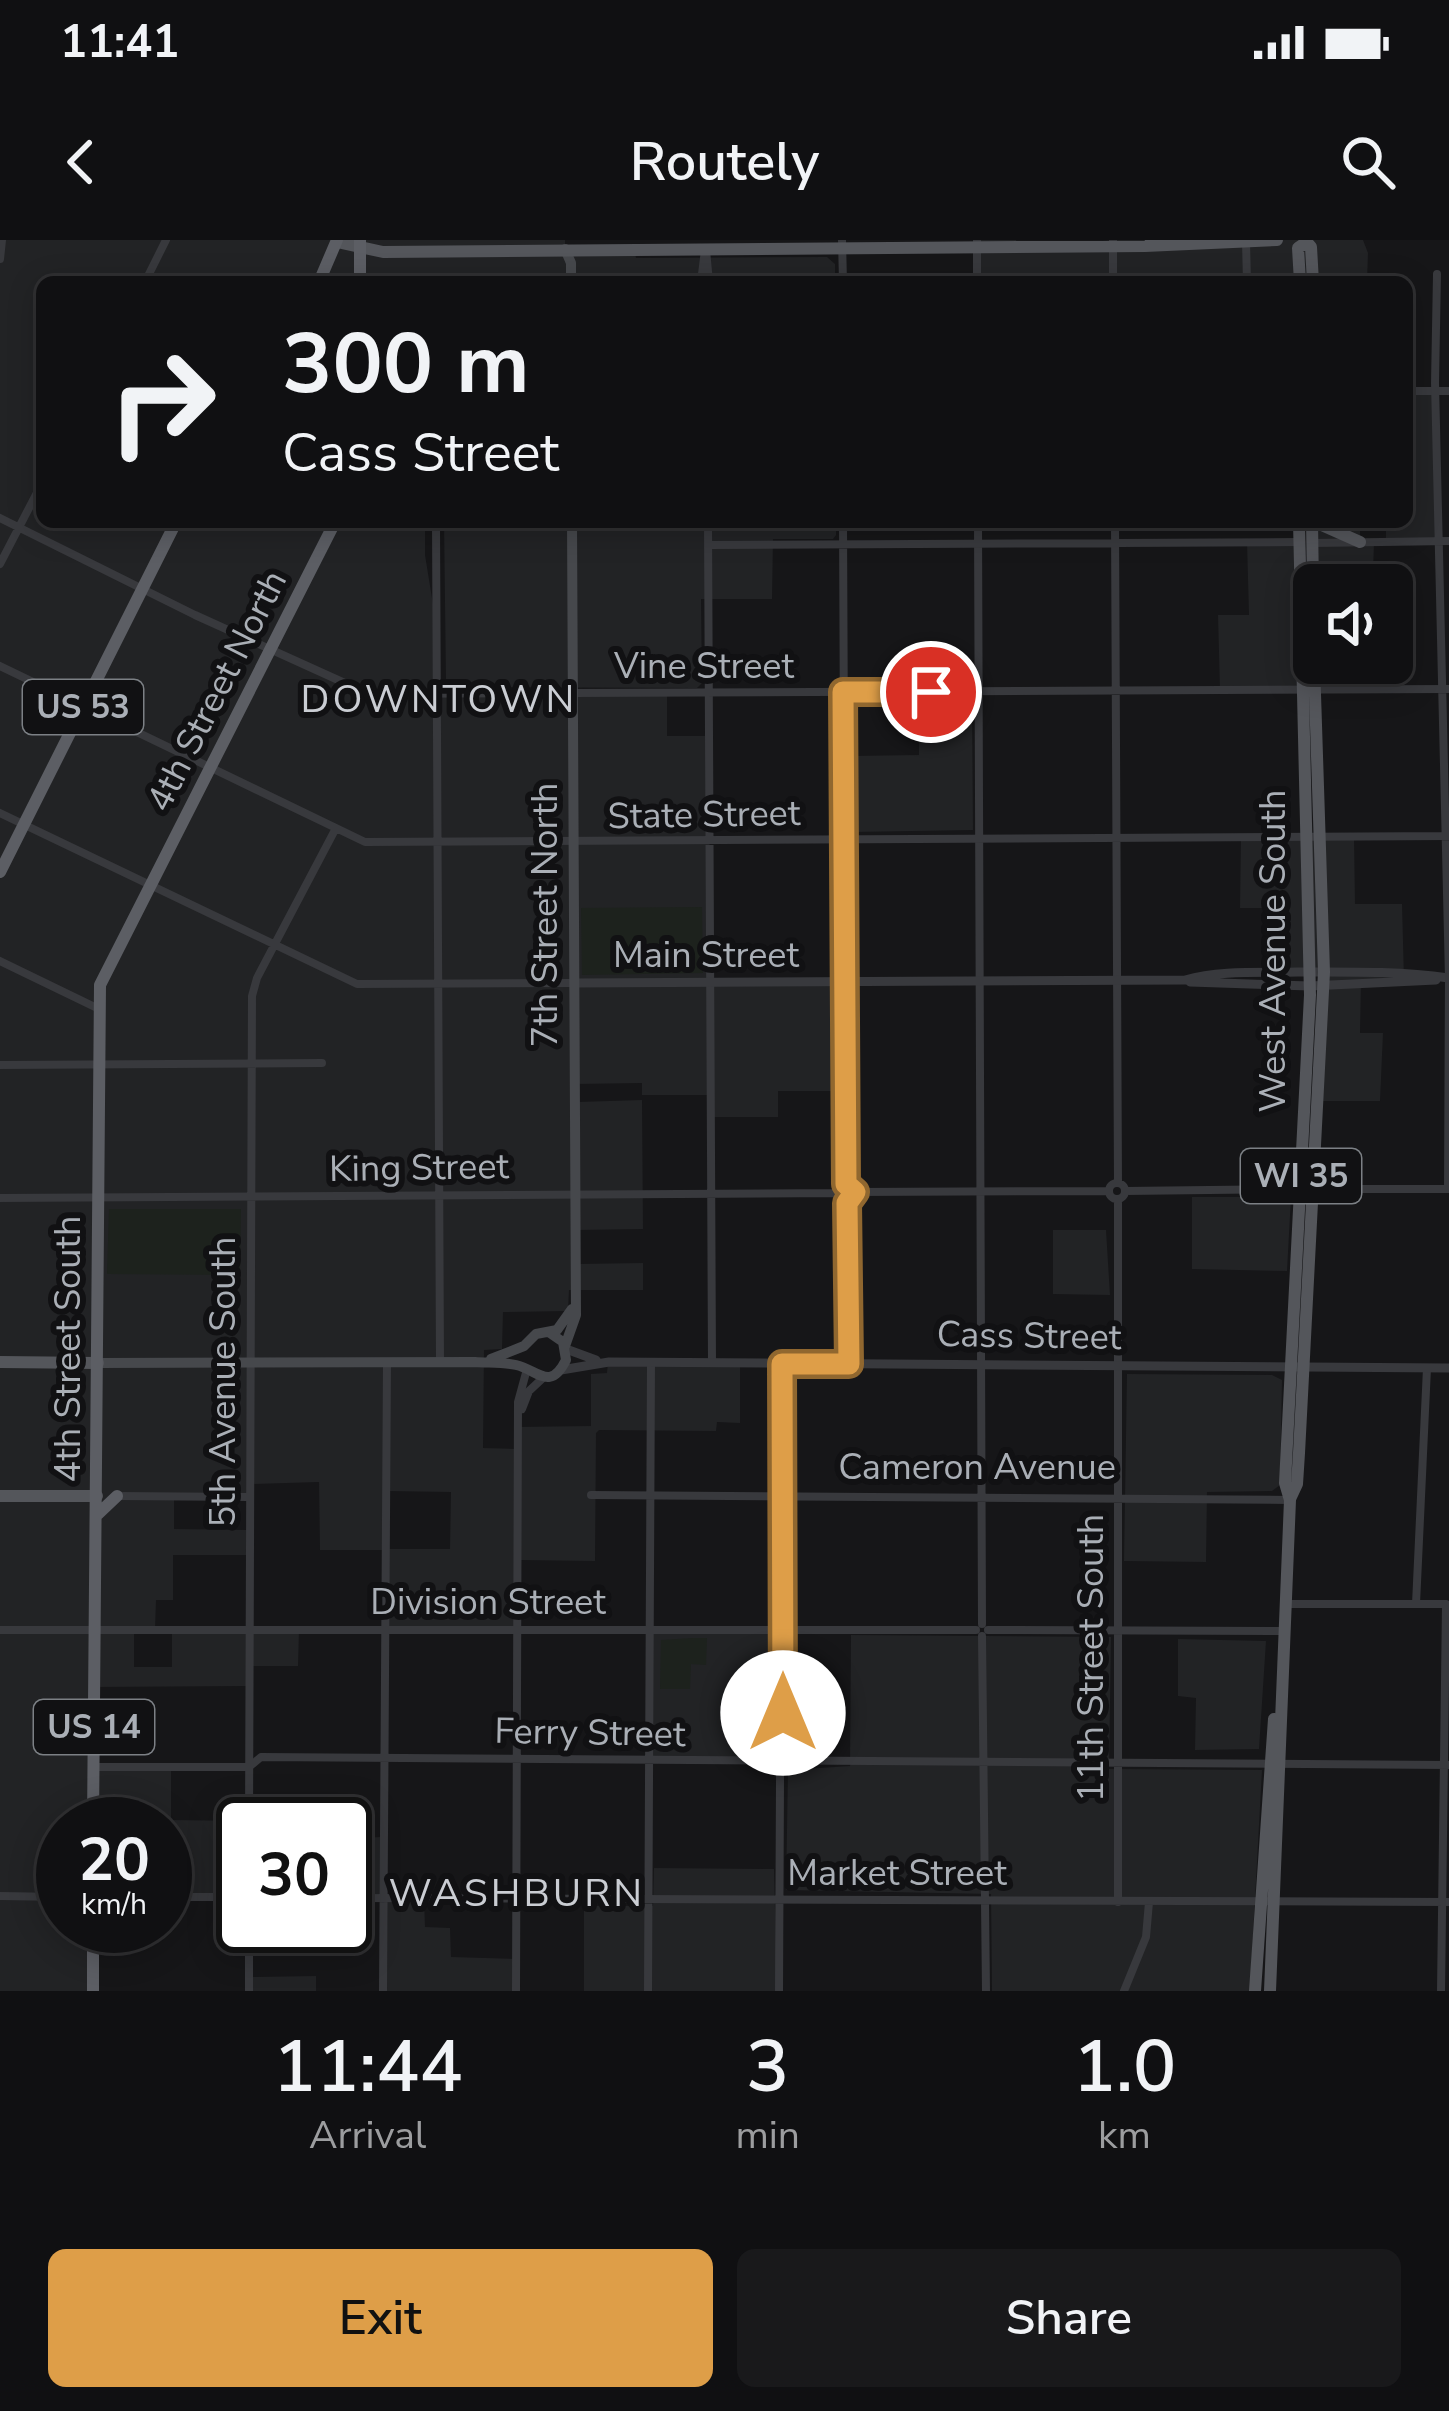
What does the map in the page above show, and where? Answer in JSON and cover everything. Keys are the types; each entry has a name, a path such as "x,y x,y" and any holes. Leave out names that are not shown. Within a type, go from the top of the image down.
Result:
{"highway":[{"path":"321,276 336,240"},
{"path":"357,244 360,276"},
{"name":"US 53","path":"0,872 173,528"},
{"name":"4th Street North","path":"152,886 331,528"},
{"name":"4th Street South","path":"93,1797 100,986 152,886"},
{"path":"97,1516 117,1496"},
{"path":"93,1953 93,1991"}],"main road":[{"path":"336,240 705,249 773,244 1277,240"},
{"path":"1300,276 1298,248 1305,242 1311,247 1313,276"},
{"path":"565,244 571,263 569,276"},
{"name":"7th Street North","path":"566,1348 575,1320 577,1193 572,528"},
{"name":"WI 35","path":"1301,528 1307,564"},
{"name":"WI 35","path":"1311,528 1305,542 1317,979"},
{"path":"1328,528 1360,542"},
{"name":"WI 35","path":"1309,689 1310,684"},
{"name":"West Avenue South","path":"1255,1991 1267,1901 1290,1500 1285,1483 1296,1367 1317,979"},
{"path":"476,1362 562,1327 574,1307"},
{"path":"0,1362 476,1362 526,1368 544,1377 561,1370 566,1348 550,1333"},
{"path":"524,1346 526,1368"},
{"path":"0,1496 97,1496"},
{"name":"West Avenue South","path":"1267,1901 1270,1991"}],"street":[{"path":"0,259 2,240"},
{"path":"148,276 166,240"},
{"path":"1246,241 1247,276"},
{"path":"1113,276 1114,243"},
{"path":"842,244 842,276"},
{"path":"977,244 977,276"},
{"path":"705,249 705,276"},
{"path":"846,1184 855,1192 1448,1189 1447,689 1436,397 1437,274"},
{"path":"1413,393 1436,397 1449,391"},
{"path":"0,564 36,494"},
{"name":"Vine Street","path":"0,518 361,692 1447,689"},
{"path":"436,528 440,1362"},
{"path":"708,528 712,1363"},
{"path":"843,528 846,1184 838,1192 847,1200"},
{"path":"978,528 986,1991"},
{"name":"11th Street South","path":"1115,528 1118,1901"},
{"path":"708,545 1444,540"},
{"name":"State Street","path":"0,666 365,842 1447,836"},
{"name":"Main Street","path":"0,813 356,984 1184,980 1214,985 1449,978"},
{"name":"5th Avenue South","path":"249,1797 253,989 337,828"},
{"path":"0,961 100,1010"},
{"path":"0,1065 322,1063"},
{"name":"King Street","path":"0,1198 838,1192"},
{"path":"849,1364 847,1200 855,1192"},
{"name":"Cass Street","path":"566,1348 584,1359 608,1362 1449,1368"},
{"path":"383,1991 387,1362"},
{"name":"Cass Street","path":"561,1370 608,1362"},
{"path":"648,1991 651,1362"},
{"path":"779,1991 782,1364"},
{"path":"516,1991 519,1394 526,1368"},
{"path":"1416,1604 1427,1368"},
{"path":"519,1416 529,1391 544,1377"},
{"name":"Cameron Avenue","path":"591,1495 1290,1500"},
{"path":"117,1496 250,1497"},
{"path":"1285,1604 1448,1604 1442,1991"},
{"name":"Division Street","path":"0,1630 1283,1631"},
{"name":"Ferry Street","path":"94,1767 249,1767 262,1757 1447,1765"},
{"path":"0,1896 36,1897"},
{"name":"Market Street","path":"372,1898 1446,1902"},
{"path":"1124,1991 1146,1937 1149,1902"},
{"path":"249,1953 249,1991"}],"shaded area":[{"path":"0,240 565,240 565,248 634,249 636,258 827,257 835,264 835,276 36,276 36,528 425,528 437,629 437,694 667,694 667,736 709,736 710,982 845,982 846,1091 778,1091 778,1117 711,1117 710,1095 642,1095 642,1083 576,1084 577,1102 642,1100 643,1229 577,1230 577,1264 643,1263 643,1290 569,1290 568,1311 503,1312 502,1349 484,1350 483,1448 515,1449 516,1427 591,1426 591,1374 607,1373 608,1362 740,1363 740,1423 717,1422 716,1431 599,1430 595,1561 519,1560 518,1629 385,1630 385,1550 320,1550 319,1482 250,1484 249,1497 174,1497 174,1529 249,1530 249,1555 173,1555 173,1600 156,1600 155,1630 134,1631 134,1667 172,1667 172,1630 299,1630 298,1666 250,1666 249,1686 94,1687 94,1766 171,1767 171,1797 36,1797 36,1953 93,1953 93,1991 0,1991","holes":["386,1491 451,1492 450,1549 386,1549"]},
{"path":"977,240 1016,240 1019,248 1114,240 1145,240 1145,246 1363,240 1368,253 1367,276 977,276"},
{"path":"1413,391 1435,391 1439,540 1386,542 1386,528 1413,528"},
{"path":"444,528 836,528 833,539 773,539 772,599 701,599 702,683 697,688 451,687 446,682"},
{"path":"1312,528 1360,528 1360,542 1374,542 1373,564 1312,564"},
{"path":"1247,542 1299,542 1299,564 1293,564 1293,684 1302,684 1302,689 1220,690 1218,615 1249,615"},
{"path":"919,698 972,700 973,830 853,832 850,756 919,755"},
{"path":"1354,836 1355,904 1402,904 1404,979 1361,980 1360,1033 1383,1033 1380,1101 1322,1101 1329,968 1274,968 1274,908 1240,908 1241,837"},
{"path":"702,907 703,973 582,975 581,908"},
{"path":"1192,1197 1291,1197 1287,1271 1192,1269"},
{"path":"109,1209 241,1209 240,1275 107,1274"},
{"path":"1053,1230 1106,1230 1110,1295 1053,1294"},
{"path":"1127,1374 1272,1375 1282,1380 1280,1485 1272,1491 1207,1492 1206,1562 1124,1561"},
{"path":"650,1628 783,1630 783,1762 649,1761"},
{"path":"851,1635 1111,1637 1109,1769 1262,1770 1250,1991 992,1991 991,1894 786,1890 788,1770 850,1766"},
{"path":"707,1638 706,1665 691,1664 690,1689 660,1689 661,1640"},
{"path":"1178,1639 1266,1641 1259,1749 1195,1750 1196,1698 1178,1696"},
{"path":"192,1820 216,1821 216,1897 192,1897"},
{"path":"372,1837 384,1837 384,1898 424,1898 425,1927 450,1928 451,1957 516,1959 516,1991 383,1991 384,1899 372,1899"},
{"path":"654,1868 774,1869 777,1991 584,1991 584,1906 653,1906"},
{"path":"316,1976 316,1991 249,1991 249,1977"}],"district":[{"name":"DOWNTOWN","path":"439,699"},
{"name":"WASHBURN","path":"517,1893"}],"route":[{"path":"783,1713 782,1364 849,1364 847,1200 855,1192 846,1184 843,692 931,692"}]}
